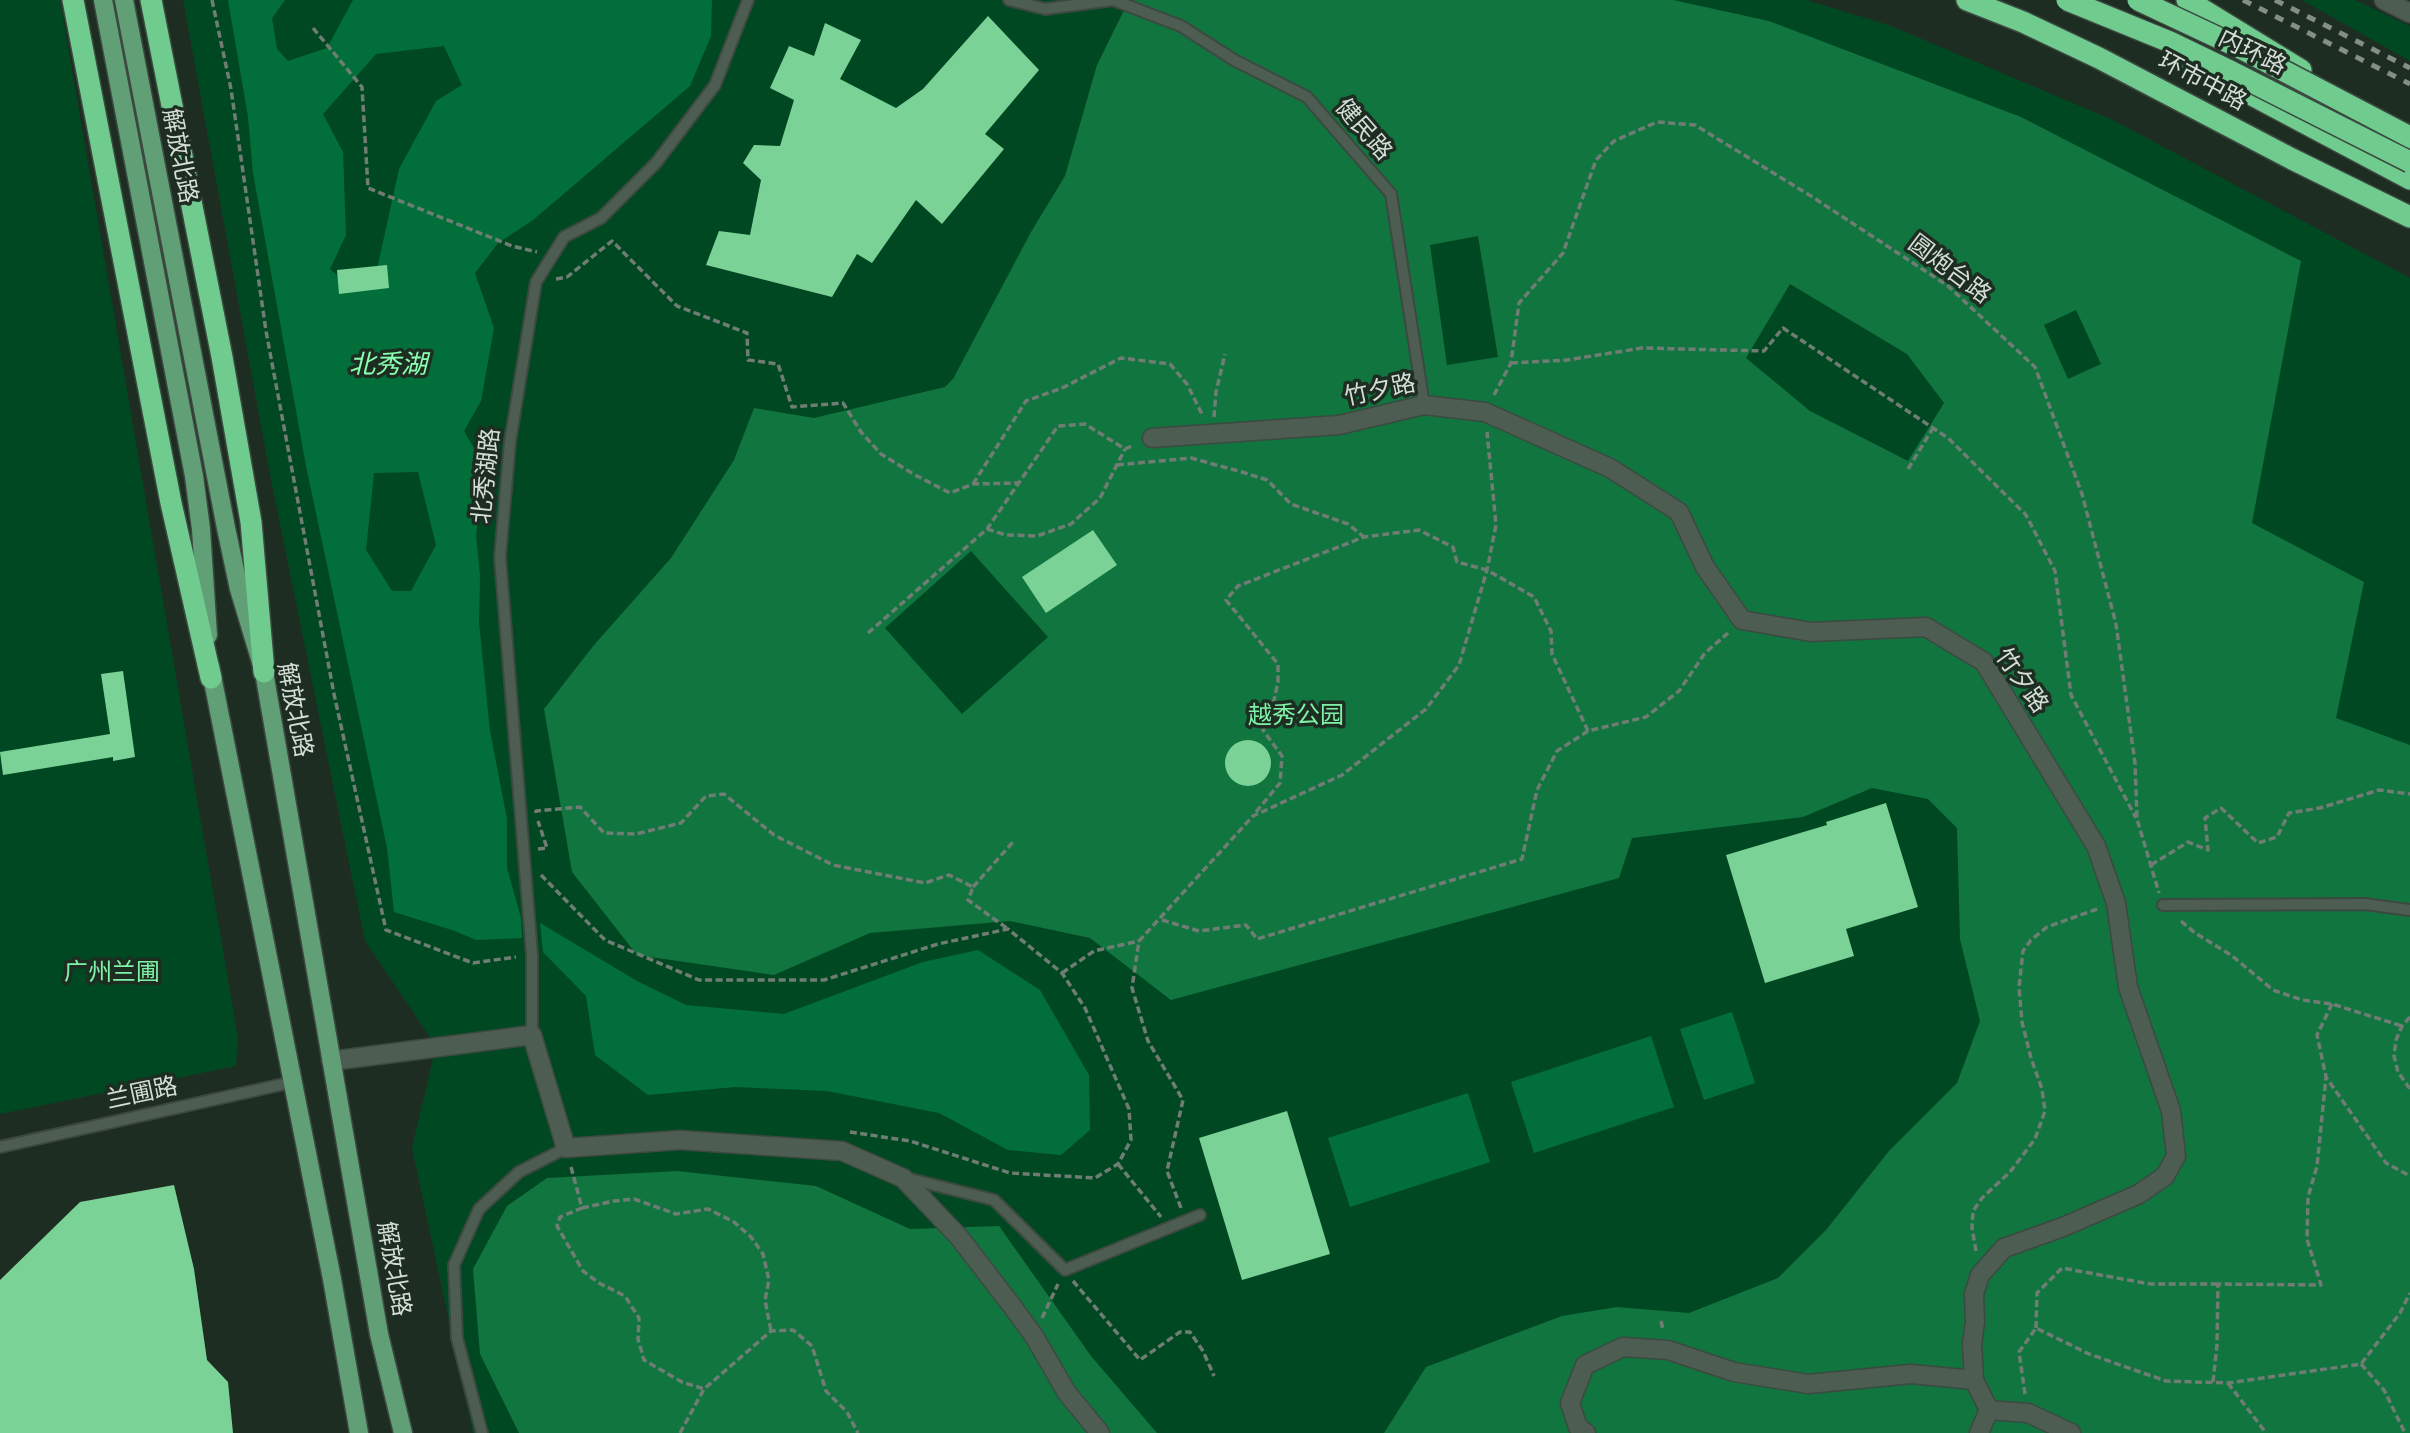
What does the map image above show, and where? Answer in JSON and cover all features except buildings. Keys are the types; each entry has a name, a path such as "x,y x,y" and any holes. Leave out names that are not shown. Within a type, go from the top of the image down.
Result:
{"highway":[{"path":"73,0 168,490 211,678"},
{"path":"151,0 222,357 249,510 257,573 264,672"},
{"name":"环市中路","path":"1967,0 2023,22 2099,58 2410,217"},
{"name":"内环路","path":"2138,0 2240,48 2404,134"},
{"path":"2147,0 2410,150"},
{"path":"2187,0 2404,134"},
{"name":"环市中路","path":"2075,1 2410,179"},
{"name":"内环路","path":"2075,1 2170,42 2410,162"},
{"path":"2211,74 2227,48"}],"main road":[{"name":"解放北路","path":"103,0 194,475 201,529 211,678 345,1346 359,1433"},
{"name":"解放北路","path":"124,0 226,528 239,589 264,672 379,1334 403,1433"}],"street":[{"path":"2384,0 2410,13"},
{"name":"竹夕路","path":"1152,438 1339,425 1424,405 1485,412 1610,468 1679,512 1705,567 1742,620 1811,632 1926,627 1984,662 2096,846 2116,902 2128,987 2171,1111 2176,1156 2165,1176 2138,1194 2063,1227 2004,1248 1980,1275"},
{"path":"331,1061 531,1035 566,1148 680,1140 842,1151 903,1178 959,1237 1034,1336 1067,1392 1100,1433"},
{"path":"1980,1275 1974,1294 1974,1380 1989,1410"},
{"path":"1586,1433 1578,1427 1570,1403 1585,1365 1623,1347 1668,1350 1734,1372 1808,1384 1911,1374 1974,1380"},
{"path":"1989,1410 2028,1413 2071,1433"},
{"path":"1979,1433 1989,1410"}],"lane":[{"name":"北秀湖路","path":"531,1035 532,955 500,557 510,442 536,282 564,237 601,218 664,152 715,85 748,0"},
{"path":"1009,0 1045,9 1113,0"},
{"name":"健民路","path":"1113,0 1181,26 1234,60 1307,97 1391,194 1424,405"},
{"path":"2163,905 2365,904 2410,910"},
{"name":"兰圃路","path":"0,1147 293,1082"},
{"path":"482,1433 457,1338 454,1265 479,1209 519,1172 566,1148"},
{"path":"903,1178 994,1200 1065,1270 1200,1215"}],"path":[{"path":"212,0 232,89 266,331 283,425 334,694 386,930 473,963 532,955"},
{"path":"313,28 362,87 368,188 512,246 553,255"},
{"name":"圆炮台路","path":"1485,412 1511,363 1519,303 1563,253 1596,160 1614,141 1657,122 1695,125 1811,196 1948,286 2035,367 2081,494 2116,624 2135,763 2137,819 2163,905"},
{"path":"536,282 567,276 612,241 677,306 747,333 748,360 778,364 792,407 843,403 860,432 881,454 950,493 973,484 1019,482"},
{"path":"1511,363 1567,360 1642,348 1764,351 1783,328 1948,438 2026,515 2055,571 2071,695 2137,819"},
{"path":"1212,433 1216,392 1225,354"},
{"path":"973,484 1026,401 1062,388 1121,358 1170,364 1188,384 1212,433"},
{"path":"1253,816 1342,775 1426,709 1459,665 1487,570 1496,525 1485,412"},
{"path":"868,633 987,529 1058,426 1085,425 1125,449"},
{"path":"1908,469 1933,428"},
{"path":"987,529 1006,535 1037,536 1071,524 1100,498 1125,449 1152,438"},
{"path":"1117,465 1191,458 1242,472 1267,480 1291,504 1348,524 1364,537"},
{"path":"1062,973 1094,951 1139,941 1280,783 1282,756 1263,730 1271,714 1278,682 1278,664 1226,600 1238,586 1364,537 1419,530 1453,547 1457,562 1487,570 1534,597 1551,631 1552,654 1588,731"},
{"path":"1161,919 1199,931 1247,925 1257,939 1522,859 1537,790 1557,751 1588,731 1646,717 1679,691 1705,653 1742,620"},
{"path":"2151,865 2188,842 2208,850 2205,818 2221,808 2258,843 2277,837 2289,813 2320,808 2379,790 2410,794"},
{"path":"973,887 949,875 925,883 833,865 774,835 724,794 706,796 681,823 636,834 604,833 580,807 536,811 547,848 525,854 605,940 699,980 824,980 938,944 1008,929"},
{"path":"838,1130 910,1141 1010,1173 1095,1178 1118,1164 1131,1140 1129,1109 1084,1008 1062,973 968,900 973,887 1013,842"},
{"path":"1980,1275 1972,1228 1973,1211 1982,1198 2010,1172 2035,1139 2045,1111 2042,1089 2022,1022 2020,987 2023,951 2031,940 2048,927 2066,918 2116,902"},
{"path":"2163,905 2195,933 2231,956 2273,990 2302,1000 2332,1004 2402,1026"},
{"path":"1139,941 1132,988 1148,1041 1183,1100 1167,1171 1185,1221"},
{"path":"2028,1413 2019,1352 2036,1328 2037,1293 2062,1268 2150,1284 2321,1285 2307,1240 2308,1197 2317,1166 2326,1077 2317,1035 2332,1004"},
{"path":"2410,1017 2402,1026 2396,1040 2394,1056 2398,1072 2410,1089"},
{"path":"2326,1077 2386,1163 2410,1176"},
{"path":"566,1148 582,1208"},
{"path":"1118,1164 1169,1227"},
{"path":"704,1389 681,1381 644,1360 638,1339 639,1318 625,1296 583,1271 557,1226 561,1217 582,1208 634,1199 677,1214 708,1209 734,1222 751,1237 763,1254 769,1280 765,1300 771,1331"},
{"path":"1034,1336 1065,1270 1140,1360 1180,1332 1190,1332 1203,1350 1214,1376"},
{"path":"2213,1382 2217,1345 2218,1284"},
{"path":"2036,1328 2089,1354 2166,1381 2228,1383 2361,1364 2400,1313 2410,1293"},
{"path":"680,1433 704,1389 771,1331 793,1330 812,1346 826,1391 846,1412 858,1433"},
{"path":"2361,1364 2384,1390 2404,1433"},
{"path":"2228,1383 2266,1433"}],"green space":[{"name":"广州兰圃","path":"0,0 60,0 238,1038 236,1066 0,1114"},
{"name":"越秀公园","path":"183,0 1807,0 1891,26 2113,120 2410,278 2410,1433 473,1433 412,1148 436,1046 365,941 271,480"},
{"path":"1129,0 1673,0 1769,21 2021,117 2301,261 2252,523 2364,582 2336,718 2410,745 2410,1433 1384,1433 1426,1367 1562,1316 1617,1307 1689,1313 1778,1278 1826,1230 1889,1151 1957,1083 1980,1021 1960,939 1957,828 1928,799 1872,788 1803,817 1632,838 1619,878 1171,1000 1090,938 1010,921 870,933 774,975 637,955 572,872 544,709 594,645 671,558 734,460 754,408 814,418 945,387 953,379 1031,232 1065,176 1097,65","holes":["1478,236 1498,357 1447,365 1430,245","1790,284 1907,354 1944,403 1908,461 1810,411 1746,358","2076,310 2101,364 2068,379 2044,325","971,551 1048,637 962,714 885,628"]},
{"path":"2302,0 2355,0 2410,26 2410,61"},
{"path":"677,1171 816,1186 910,1229 999,1226 1091,1356 1157,1433 519,1433 480,1354 473,1269 507,1206 547,1178"}],"water":[{"name":"北秀湖","path":"228,0 285,0 272,18 277,49 288,61 327,48 353,0 712,0 711,36 690,86 533,220 498,243 475,273 494,328 481,401 464,431 474,448 482,488 476,536 480,575 479,623 490,731 507,819 507,868 521,918 522,938 476,940 394,912 387,848 306,466 253,173 248,117","holes":["444,46 462,85 436,101 399,169 377,269 340,278 330,269 346,235 343,152 323,114 376,54","418,472 436,545 411,591 392,591 366,550 374,473"]},
{"path":"540,923 637,981 686,1005 784,1014 923,962 978,950 1040,990 1089,1075 1090,1130 1061,1155 1008,1150 939,1113 827,1091 735,1087 648,1095 595,1055 586,996 543,952"},
{"path":"1732,1012 1755,1083 1704,1100 1680,1029"},
{"path":"1651,1036 1674,1107 1534,1153 1511,1082"},
{"path":"1468,1093 1490,1162 1350,1207 1328,1138"}],"railway":[{"path":"2243,0 2410,84"},
{"path":"2275,0 2410,68"}]}
